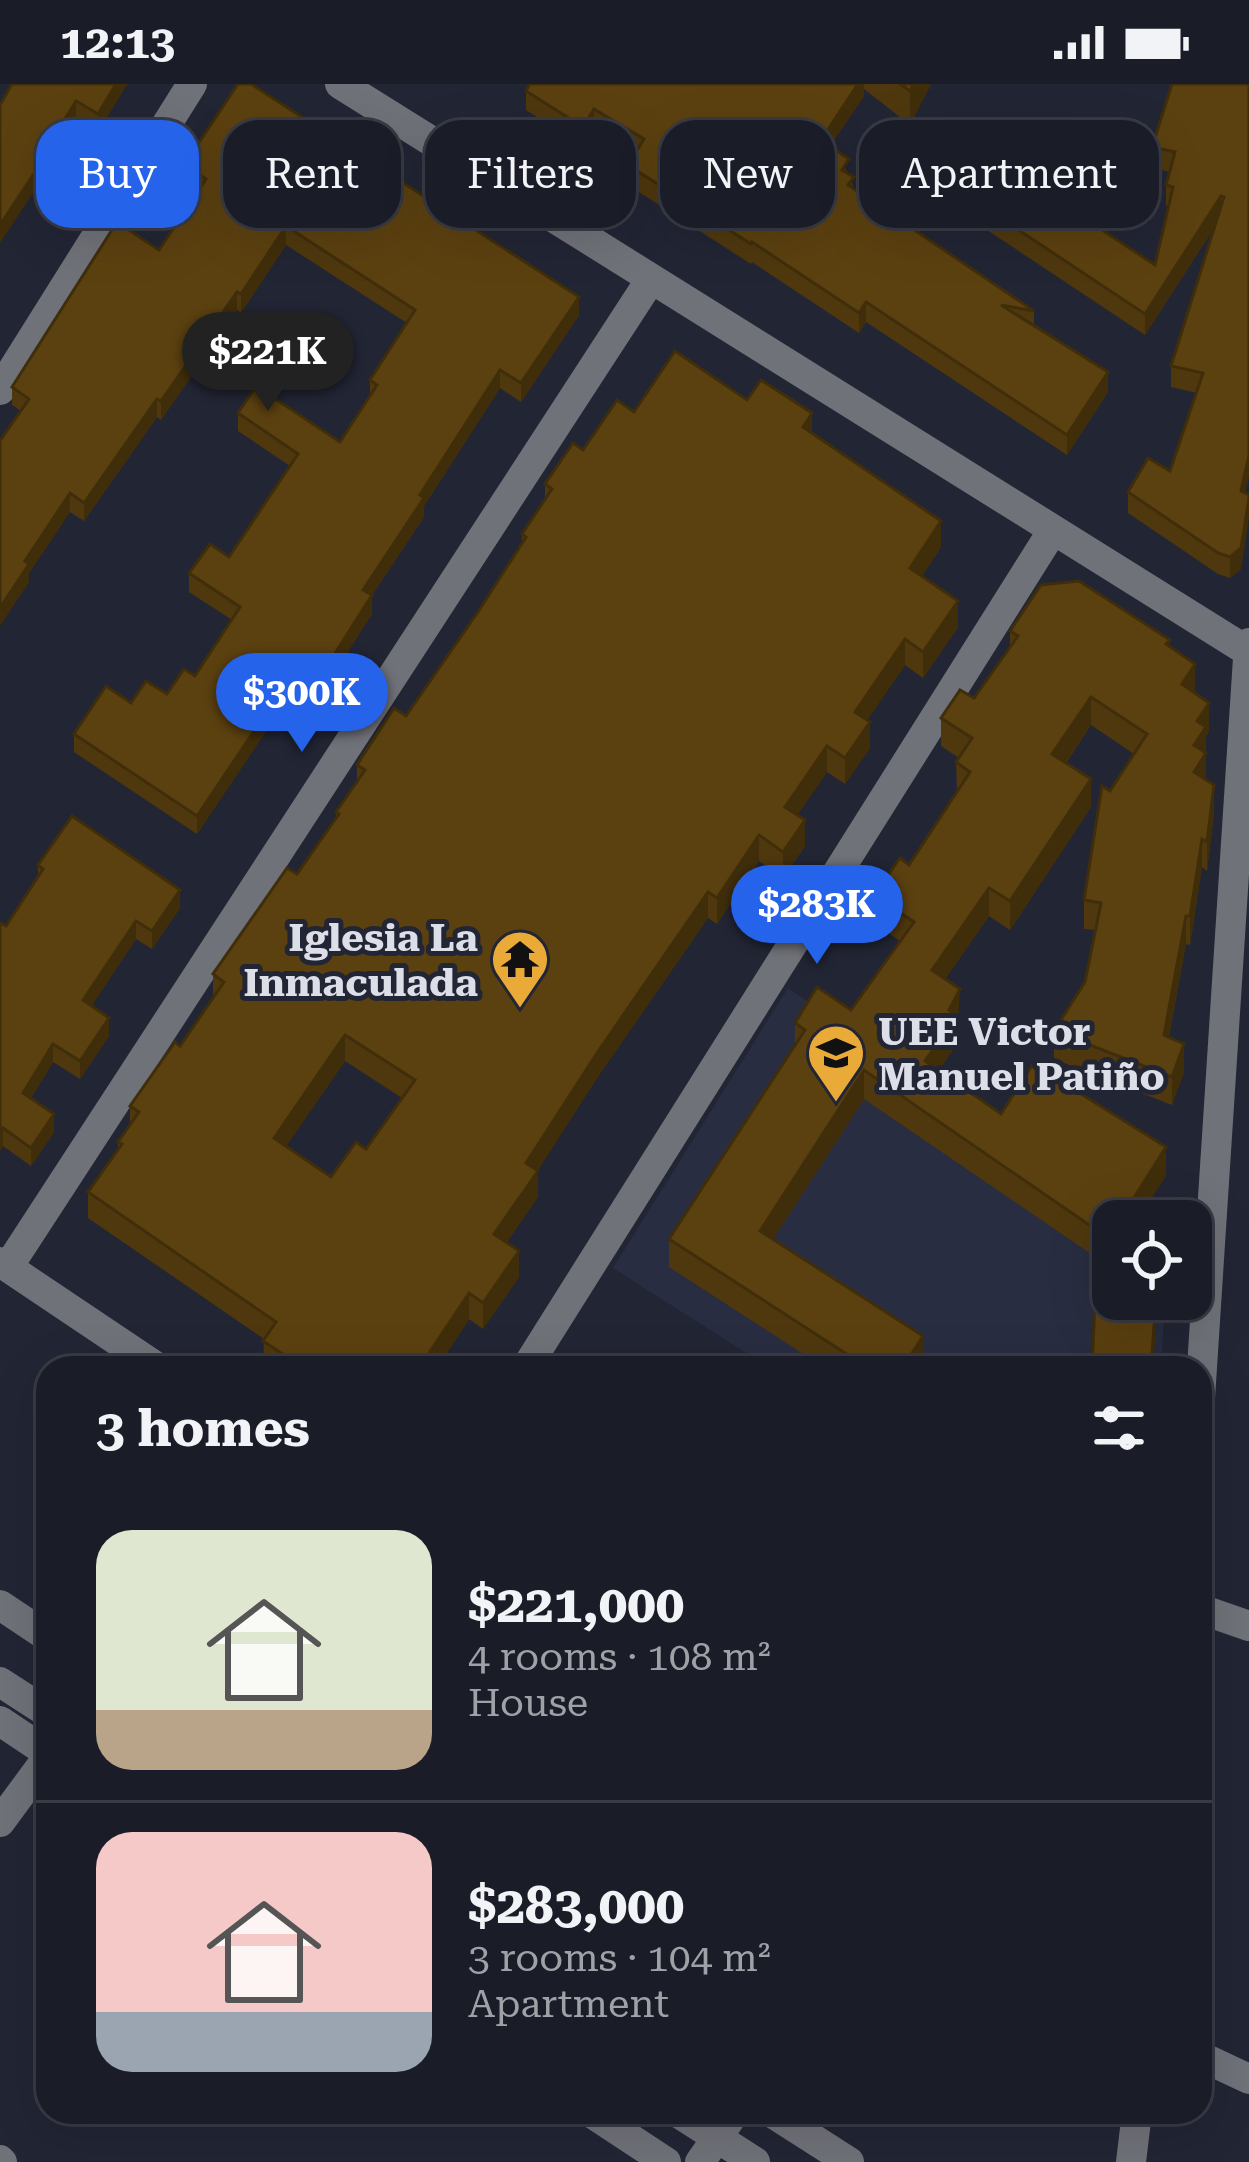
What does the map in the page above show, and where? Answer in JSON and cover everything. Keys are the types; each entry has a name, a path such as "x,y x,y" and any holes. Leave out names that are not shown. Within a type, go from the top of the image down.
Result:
{"street":[{"path":"0,390 192,84"},
{"path":"340,84 1248,649 1203,1356"},
{"path":"140,1356 4,1264 651,279"},
{"path":"534,1356 1053,530"},
{"path":"0,1605 36,1629"},
{"path":"1212,1613 1249,1626"},
{"path":"0,1682 36,1705"},
{"path":"0,1721 36,1746"},
{"path":"0,1822 36,1772"},
{"path":"1212,2062 1249,2079"},
{"path":"607,2124 655,2159 673,2124"},
{"path":"790,2124 849,2162"},
{"path":"1131,2162 1136,2124"},
{"path":"717,2137 755,2162"}],"shaded area":[{"name":"UEE Victor Manuel Patiño","path":"788,988 1096,1200 1092,1320 1164,1320 1162,1356 751,1356 613,1268"}],"building":[{"path":"12,84 116,84 98,114 76,101 64,120 36,120 36,171 0,225 0,105"},
{"path":"238,84 251,84 306,120 223,120 223,228 285,228 241,294 237,292 84,503 70,493 0,608 0,441 29,399 12,387 113,228 126,228 159,250 174,228 199,228 199,190 206,179 199,175 199,142"},
{"path":"530,84 858,84 834,120 660,120 660,186 636,170 636,152 644,139 636,134 636,120 612,120 594,109 587,120 572,120 526,91"},
{"path":"1172,84 1249,84 1249,455 1241,491 1249,498 1241,548 1230,557 1128,492 1148,458 1170,471 1203,373 1171,366 1224,197 1145,314 1016,228 1099,228 1155,265 1173,187 1166,185 1175,152 1159,149 1159,125"},
{"path":"835,150 849,159 842,170 854,177 848,185 859,192 859,228 911,228 1034,311 1001,305 1108,372 1067,435 866,302 859,313 726,228 835,228"},
{"path":"401,181 425,197 425,228 473,228 579,297 521,383 500,370 363,590 372,595 327,666 324,664 294,712 275,700 197,816 74,734 106,686 131,703 146,681 167,694 184,669 195,676 240,607 189,573 210,544 229,557 298,454 238,413 256,386 340,442 377,385 370,380 415,310 289,228 401,228"},
{"path":"675,351 747,400 761,380 812,413 803,427 941,521 910,568 958,601 923,652 905,639 855,712 870,722 845,758 827,746 785,807 805,820 783,852 759,835 717,898 708,892 597,1053 526,1163 538,1171 494,1234 519,1251 483,1303 469,1293 427,1356 286,1356 263,1341 276,1322 88,1192 139,1112 130,1106 224,982 213,974 287,868 297,874 339,814 336,812 365,770 357,765 394,708 406,716 480,609 526,537 522,534 552,489 545,484 573,443 583,450 617,400 634,412","holes":["345,1035 415,1080 366,1149 356,1142 331,1177 274,1138"]},
{"path":"1079,581 1170,640 1166,644 1195,664 1182,684 1209,703 1197,721 1206,727 1194,745 1206,753 1194,772 1214,785 1207,842 1202,839 1164,1035 1184,1044 1172,1077 1054,1031 1085,982 1101,903 1084,900 1102,786 1110,791 1147,734 1091,697 1052,754 1091,779 1010,901 989,888 932,970 960,989 949,1010 957,1016 925,1061 1001,1114 1033,1064 1166,1147 1133,1200 1092,1200 1092,1227 864,1070 760,1231 923,1336 910,1356 849,1356 669,1239 805,1030 795,1023 817,987 851,1010 914,922 874,895 900,858 909,865 970,772 956,762 972,738 941,718 960,690 974,698 1018,636 1010,631 1041,585"},
{"path":"72,816 180,890 152,931 136,921 83,1000 109,1018 80,1061 53,1044 23,1093 54,1114 31,1148 3,1128 0,1133 0,923 6,926 43,869 38,865"},
{"path":"1094,1320 1154,1320 1152,1356 1093,1356"}],"place":[{"name":"Iglesia La Inmaculada","path":"520,1010"},
{"name":"UEE Victor Manuel Patiño","path":"836,1104"}]}
